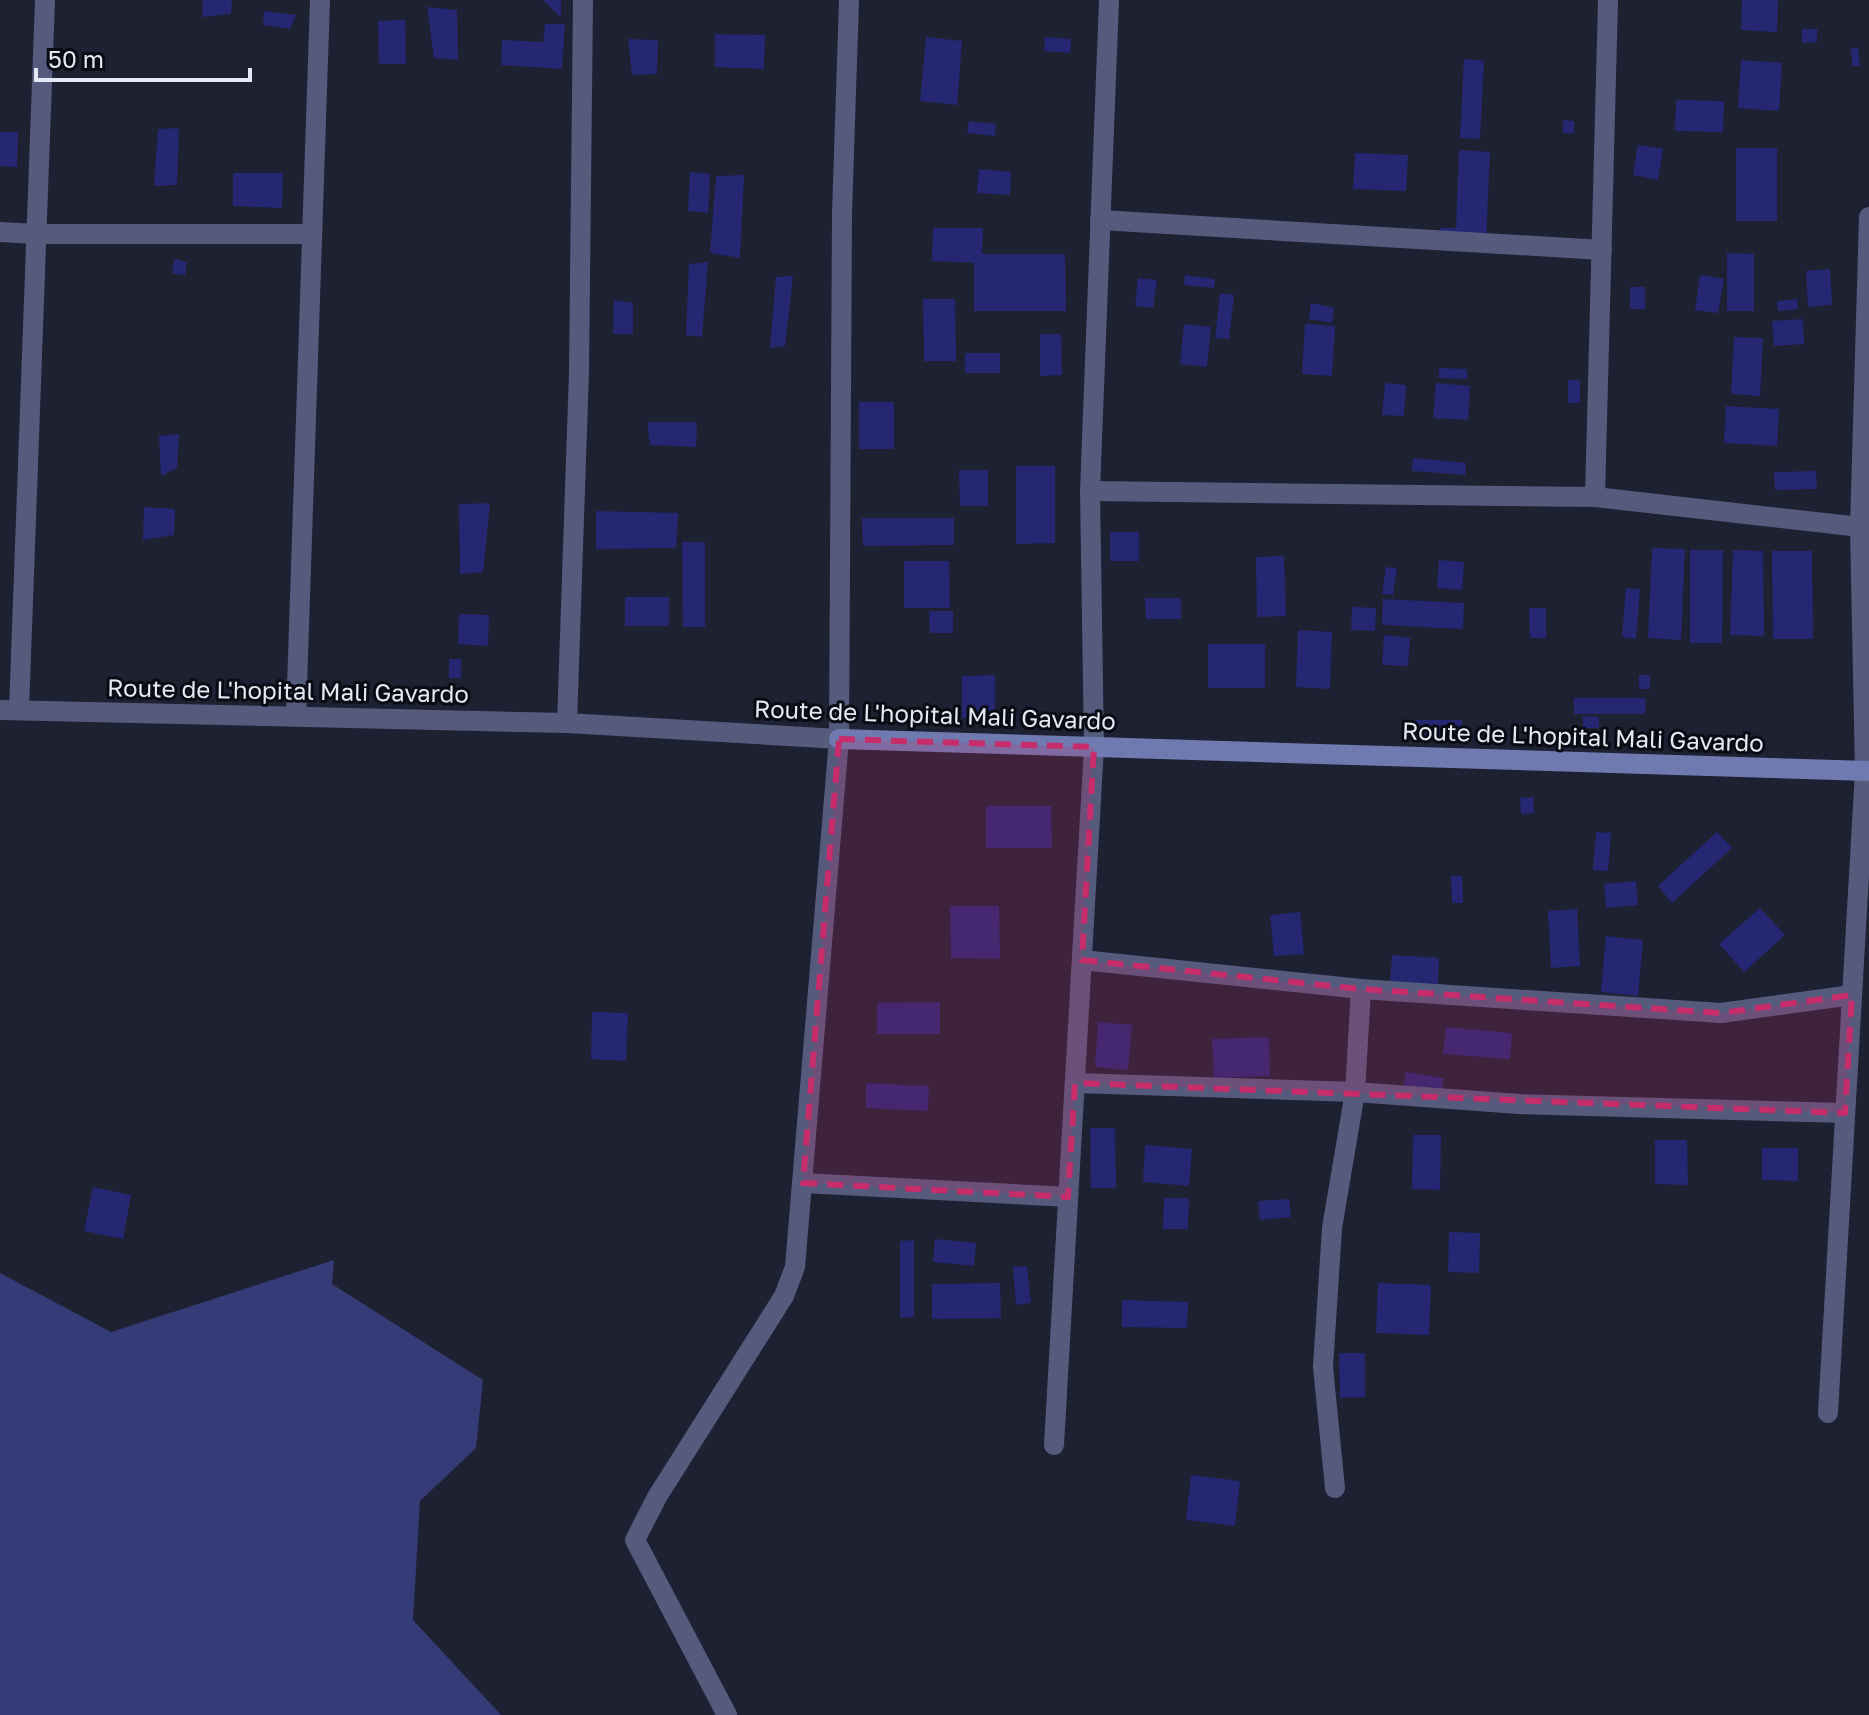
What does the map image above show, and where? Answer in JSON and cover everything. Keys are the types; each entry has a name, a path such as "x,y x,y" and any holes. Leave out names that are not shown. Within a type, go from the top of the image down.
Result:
{"main road":[{"name":"Route de L'hopital Mali Gavardo","path":"839,739 1867,771"}],"street":[{"path":"10,710 37,234 45,0"},
{"path":"296,716 320,0"},
{"path":"567,723 579,372 583,0"},
{"path":"727,1715 635,1540 657,1497 784,1296 795,1267 839,739 842,214 849,0"},
{"path":"1054,1445 1094,747 1090,491 1109,0"},
{"path":"1595,497 1608,0"},
{"path":"1828,1413 1867,771 1860,527 1869,217"},
{"path":"1100,220 1602,250"},
{"path":"0,232 312,234"},
{"path":"1090,491 1595,497 1860,527"},
{"name":"Route de L'hopital Mali Gavardo","path":"10,710 567,723 839,739"},
{"path":"1082,960 1361,989 1721,1013 1852,995"},
{"path":"1335,1488 1323,1367 1332,1228 1355,1092 1361,989"},
{"path":"1075,1083 1355,1092 1519,1104 1845,1113"},
{"path":"803,1183 1068,1197"}],"highlighted area":[{"path":"839,739 1094,747 1082,960 1361,989 1721,1013 1852,995 1845,1113 1075,1083 1068,1197 803,1183"}],"shaded area":[{"path":"334,1260 332,1284 483,1380 476,1448 420,1501 413,1620 501,1715 0,1715 0,1273 111,1332"}],"building":[{"path":"203,0 232,0 231,14 202,17"},
{"path":"543,0 561,0 561,18"},
{"path":"1742,0 1778,0 1777,32 1741,30"},
{"path":"427,7 457,10 458,60 434,58"},
{"path":"264,11 296,15 290,29 263,25"},
{"path":"405,20 406,64 379,64 378,21"},
{"path":"545,24 565,24 562,69 501,65 502,40 543,42"},
{"path":"1802,29 1817,29 1817,42 1802,43"},
{"path":"715,34 765,35 764,69 715,67"},
{"path":"926,37 962,41 957,105 920,101"},
{"path":"1045,37 1071,39 1070,53 1044,51"},
{"path":"628,39 658,40 657,74 632,75"},
{"path":"1858,47 1860,66 1852,66 1851,48"},
{"path":"1464,59 1484,61 1480,139 1460,138"},
{"path":"1741,60 1782,63 1779,111 1738,108"},
{"path":"1676,100 1724,101 1723,132 1675,131"},
{"path":"1563,120 1574,121 1574,133 1563,133"},
{"path":"969,121 996,124 995,136 967,133"},
{"path":"179,128 177,185 154,186 158,129"},
{"path":"0,132 18,132 17,167 0,166"},
{"path":"1638,145 1663,149 1658,180 1633,175"},
{"path":"1736,148 1777,148 1777,221 1736,221"},
{"path":"1459,150 1490,152 1486,242 1440,243 1440,228 1456,228"},
{"path":"1355,153 1408,155 1406,191 1353,189"},
{"path":"979,169 1011,172 1010,195 977,193"},
{"path":"690,172 710,174 708,213 688,211"},
{"path":"233,173 283,173 282,208 233,206"},
{"path":"744,175 740,258 710,253 716,176"},
{"path":"933,228 983,228 982,254 1065,254 1066,311 974,311 974,263 932,261"},
{"path":"1727,253 1754,254 1754,311 1727,311"},
{"path":"174,259 187,262 185,275 172,273"},
{"path":"708,262 702,337 686,335 689,264"},
{"path":"1830,269 1832,305 1808,307 1806,271"},
{"path":"1185,275 1215,279 1214,288 1184,285"},
{"path":"1700,275 1724,279 1718,313 1695,310"},
{"path":"793,276 785,346 770,348 776,277"},
{"path":"1138,278 1157,280 1153,308 1135,306"},
{"path":"1630,287 1645,287 1645,309 1630,309"},
{"path":"1220,293 1234,295 1229,339 1215,338"},
{"path":"923,299 955,299 956,361 924,361"},
{"path":"1797,299 1798,309 1778,311 1777,301"},
{"path":"614,300 633,303 633,334 613,334"},
{"path":"1311,303 1334,308 1332,323 1309,319"},
{"path":"1803,319 1804,344 1774,346 1772,321"},
{"path":"1184,324 1211,327 1207,367 1180,364"},
{"path":"1305,324 1335,326 1332,376 1302,374"},
{"path":"1040,334 1061,334 1062,375 1040,376"},
{"path":"1734,337 1763,338 1760,396 1731,394"},
{"path":"965,353 1000,353 1000,373 965,373"},
{"path":"1439,368 1467,369 1467,379 1439,378"},
{"path":"1568,380 1580,380 1580,403 1568,403"},
{"path":"1385,383 1406,385 1404,416 1382,415"},
{"path":"1436,383 1470,386 1468,420 1433,418"},
{"path":"859,402 894,402 894,449 859,449"},
{"path":"1726,406 1779,409 1777,446 1724,443"},
{"path":"647,422 697,422 696,447 650,445"},
{"path":"179,434 177,468 161,476 159,436"},
{"path":"1413,458 1466,463 1465,475 1412,471"},
{"path":"1016,466 1055,466 1055,543 1016,544"},
{"path":"959,470 988,470 988,506 960,506"},
{"path":"1816,471 1817,489 1775,490 1774,472"},
{"path":"490,503 483,572 460,574 459,504"},
{"path":"144,507 175,509 174,535 143,540"},
{"path":"596,511 678,513 676,548 596,549"},
{"path":"862,518 954,518 954,545 863,546"},
{"path":"1110,532 1139,532 1139,561 1110,561"},
{"path":"682,542 705,542 705,627 683,627"},
{"path":"1652,548 1685,549 1681,640 1648,638"},
{"path":"1690,550 1723,550 1722,643 1690,643"},
{"path":"1733,550 1763,551 1764,636 1730,635"},
{"path":"1772,551 1812,551 1813,639 1773,639"},
{"path":"1284,556 1286,616 1257,617 1256,557"},
{"path":"1439,560 1464,562 1462,590 1437,588"},
{"path":"904,561 949,561 950,608 904,608"},
{"path":"1386,567 1397,568 1393,595 1382,594"},
{"path":"1626,588 1640,589 1636,639 1622,637"},
{"path":"625,597 669,597 669,626 625,626"},
{"path":"1145,598 1181,598 1181,619 1146,619"},
{"path":"1383,599 1464,603 1463,629 1382,625"},
{"path":"1352,607 1376,608 1375,631 1351,630"},
{"path":"1529,608 1546,608 1546,638 1530,638"},
{"path":"929,611 953,611 953,633 930,633"},
{"path":"459,614 489,615 488,646 458,644"},
{"path":"1298,630 1332,632 1330,689 1296,687"},
{"path":"1384,635 1410,638 1408,666 1382,665"},
{"path":"1208,644 1265,644 1265,688 1208,688"},
{"path":"449,659 461,659 461,678 449,678"},
{"path":"995,675 995,718 962,718 962,676"},
{"path":"1639,675 1650,675 1650,689 1639,689"},
{"path":"1574,698 1646,698 1645,714 1574,714"},
{"path":"1583,716 1599,717 1599,728 1583,728"},
{"path":"1412,720 1462,720 1462,741 1412,741"},
{"path":"1533,797 1534,813 1521,814 1520,798"},
{"path":"986,806 1051,806 1052,848 986,848"},
{"path":"1596,832 1611,833 1608,871 1593,870"},
{"path":"1717,832 1732,848 1672,903 1658,886"},
{"path":"1451,876 1462,876 1463,903 1452,903"},
{"path":"1636,881 1638,905 1606,908 1604,884"},
{"path":"950,906 999,906 1000,959 951,958"},
{"path":"1760,908 1785,935 1744,972 1719,944"},
{"path":"1577,909 1580,966 1551,968 1548,911"},
{"path":"1300,912 1304,954 1274,956 1270,915"},
{"path":"1606,936 1643,940 1638,996 1601,992"},
{"path":"1392,955 1439,958 1438,985 1390,982"},
{"path":"940,1002 940,1034 877,1034 877,1003"},
{"path":"592,1012 628,1013 626,1061 591,1059"},
{"path":"1098,1022 1132,1025 1128,1070 1095,1067"},
{"path":"1446,1027 1512,1033 1510,1059 1443,1054"},
{"path":"1269,1037 1270,1076 1214,1078 1212,1039"},
{"path":"1406,1072 1444,1078 1441,1095 1403,1089"},
{"path":"866,1083 929,1086 928,1111 866,1108"},
{"path":"1090,1128 1115,1128 1116,1188 1091,1188"},
{"path":"1413,1135 1441,1135 1440,1190 1412,1189"},
{"path":"1655,1140 1687,1140 1688,1185 1655,1184"},
{"path":"1145,1145 1192,1149 1189,1186 1143,1182"},
{"path":"1762,1148 1798,1148 1798,1181 1762,1180"},
{"path":"93,1187 131,1195 123,1239 84,1231"},
{"path":"1164,1198 1189,1198 1188,1229 1163,1229"},
{"path":"1289,1199 1291,1217 1260,1220 1258,1201"},
{"path":"1449,1232 1480,1233 1479,1273 1448,1272"},
{"path":"935,1239 976,1243 974,1266 933,1262"},
{"path":"914,1240 914,1317 900,1318 900,1241"},
{"path":"1027,1266 1031,1303 1016,1305 1013,1267"},
{"path":"1000,1283 1001,1318 932,1319 932,1284"},
{"path":"1378,1283 1431,1285 1429,1335 1376,1333"},
{"path":"1122,1300 1188,1302 1187,1328 1122,1327"},
{"path":"1339,1353 1365,1353 1365,1397 1340,1398"},
{"path":"1191,1475 1240,1481 1235,1526 1186,1520"}]}
